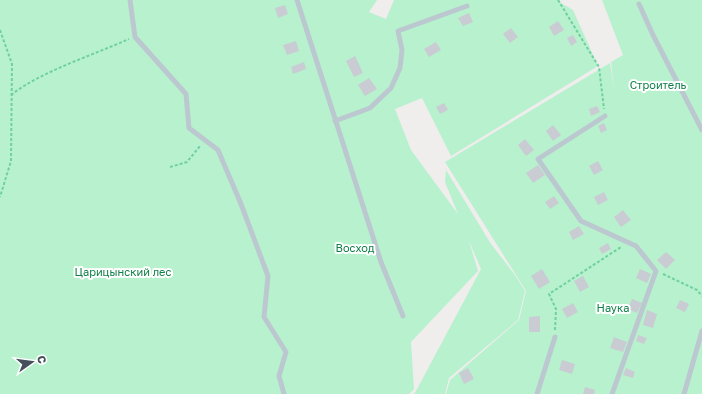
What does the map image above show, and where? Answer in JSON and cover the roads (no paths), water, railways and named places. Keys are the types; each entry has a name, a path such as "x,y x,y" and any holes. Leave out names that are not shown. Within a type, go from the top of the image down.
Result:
{"lane":[{"path":"130,0 135,36 186,94 189,128 218,150 241,204 268,276 264,317 286,352 279,376 284,394"},
{"path":"297,0 381,262 403,316"},
{"path":"639,4 652,35 702,130"},
{"path":"335,121 370,108 391,88 400,68 402,50 398,31 467,6"},
{"path":"605,116 538,158 581,221 636,246 656,270 612,394"},
{"path":"684,394 702,331"},
{"path":"537,394 555,336"}],"park label":[{"name":"Строитель","path":"658,84"},
{"name":"Восход","path":"355,247"},
{"name":"Царицынский лес","path":"123,271"},
{"name":"Наука","path":"613,307"}]}
